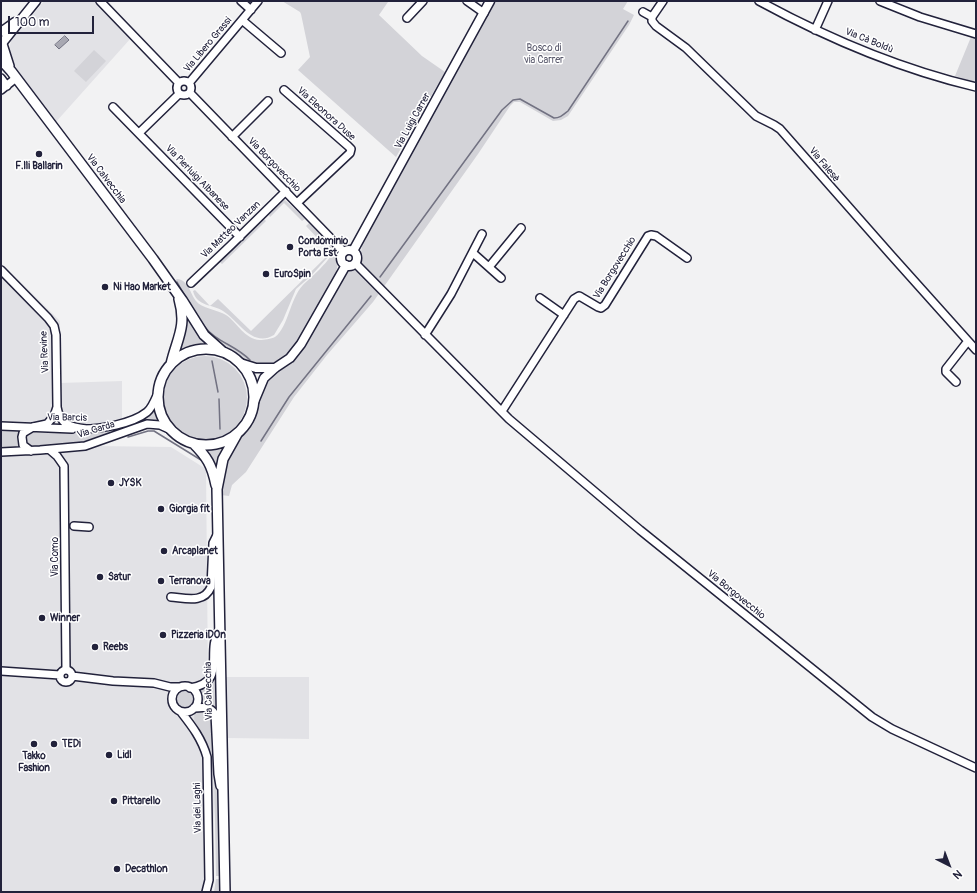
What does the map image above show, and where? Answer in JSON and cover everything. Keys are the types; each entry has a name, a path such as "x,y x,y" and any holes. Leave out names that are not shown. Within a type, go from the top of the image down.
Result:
{"main road":[{"name":"Via Calvecchia","path":"2,42 13,74"},
{"name":"Via Calvecchia","path":"1,60 150,255 204,335 223,352"},
{"name":"Via Calvecchia","path":"172,364 179,343 181,329 181,309 177,294"},
{"path":"207,349 223,352 240,363 252,382 254,402 249,419 237,434 218,444 206,445 193,443 180,438 171,430 160,412 158,393 162,378 172,364 183,355 196,350 207,349"},
{"name":"Via Calvecchia","path":"224,892 217,489 224,459 237,434"},
{"name":"Via Calvecchia","path":"193,443 211,466 217,489"}],"street":[{"path":"2,42 36,1"},
{"path":"100,1 179,83"},
{"path":"241,1 250,10"},
{"name":"Via Libero Grassi","path":"189,83 258,1"},
{"path":"407,18 423,1"},
{"path":"467,1 484,13"},
{"name":"Via Luigi Carrer","path":"353,251 490,1"},
{"path":"652,17 663,1"},
{"name":"Via Cà Boldù","path":"759,1 815,30 890,61 976,87"},
{"path":"815,30 828,1"},
{"path":"880,1 920,17 976,34"},
{"name":"Via Falesè","path":"643,12 652,17 652,21 656,26 686,48 756,116 780,129 976,350"},
{"path":"1,32 23,16"},
{"path":"242,20 281,53"},
{"path":"4,88 13,74"},
{"path":"1,78 4,88"},
{"path":"179,83 183,81 189,83 192,87 190,93 184,96 179,94"},
{"path":"179,83 177,87 179,94"},
{"name":"Via Eleonora Duse","path":"284,90 351,150 350,153 297,203"},
{"name":"Via Borgovecchio","path":"190,93 344,252"},
{"path":"139,133 179,94"},
{"path":"232,136 268,102"},
{"name":"Via Pierluigi Albanese","path":"113,107 240,236"},
{"name":"Via Matteo Vanzan","path":"190,283 286,191"},
{"path":"489,267 521,228"},
{"path":"425,335 451,294 482,234"},
{"name":"Via Borgovecchio","path":"502,412 574,299 579,296 598,307 601,308 605,305 648,236 656,236 687,258"},
{"path":"349,250 353,251 357,256 357,260 355,263 346,265 342,258 344,252 349,250"},
{"path":"473,253 501,278"},
{"name":"Via Borgovecchio","path":"355,263 502,412 640,530 862,710 892,729 976,768"},
{"path":"254,402 264,378 275,368 286,362 299,349 346,265"},
{"name":"Via Revine","path":"1,270 54,326 56,340 57,407 61,418 67,425 86,429"},
{"path":"540,298 564,315"},
{"path":"956,382 946,372 946,369 968,341"},
{"path":"240,363 256,368 275,368"},
{"name":"Via Barcis","path":"1,426 86,429 115,425 141,416 150,409 158,393"},
{"path":"33,427 47,424 54,416 57,407"},
{"name":"Via Garda","path":"1,452 50,450 85,446 147,424 160,425 171,430"},
{"name":"Via Barcis","path":"31,451 23,445 22,437 23,433 33,427"},
{"name":"Via Como","path":"50,450 57,456 64,466 66,670"},
{"path":"74,526 89,527"},
{"path":"171,597 197,599 205,596 209,591 211,587 213,543 217,535"},
{"path":"190,688 205,684 212,675 214,642 219,630"},
{"path":"60,675 61,672 66,670 71,672 72,676"},
{"path":"1,671 60,675"},
{"path":"60,675 62,680 65,682 70,681 72,676"},
{"path":"72,676 190,688 195,691 198,697 198,702 194,709"},
{"path":"159,685 167,691 174,707 181,712 202,707 209,708 215,714 218,774 223,798"},
{"path":"172,700 174,693 180,687"},
{"name":"Via dei Laghi","path":"193,727 194,709"},
{"name":"Via dei Laghi","path":"181,712 193,727 203,744 207,761 209,880 206,892"}],"shaded area":[{"path":"44,1 95,1 131,38 55,123 10,61 9,54 11,41"},
{"path":"65,36 69,40 59,49 55,45"},
{"path":"1,263 60,321 60,383 122,381 122,419 96,425 71,425 59,411 44,424 1,423"},
{"path":"96,446 171,447 206,469 208,681 214,700 211,720 215,754 216,788 209,892 1,892 1,456 57,453 81,450"},
{"path":"226,677 309,677 309,739 227,738"}],"green space":[{"path":"282,1 387,1 388,2 379,15 422,56 445,72 396,157 298,70 310,57 301,14"},
{"name":"Bosco di via Carrer","path":"494,1 628,1 623,9 634,15 629,25 568,116 561,120 553,121 520,102 514,102 510,106 478,154 373,302 327,355 294,397 246,472 232,485 229,496 221,495 223,468 233,447 252,423 265,382 271,376 289,365 298,356 346,273 351,270 356,271 362,260 361,252 363,240"},
{"path":"971,37 976,38 976,77 974,82 955,76"},
{"path":"94,50 106,61 86,82 74,71"},
{"path":"285,200 305,219 302,221 284,203 270,217 269,215 281,201"},
{"path":"264,219 266,221 222,264 219,261"},
{"path":"309,223 327,242 326,246 328,257 311,276 296,289 283,320 274,335 266,338 252,336 229,315 210,306 218,299 251,331 327,256 325,246 306,226"},
{"path":"329,244 337,256 338,263 335,278 303,335 287,357 275,364 262,367 244,361 233,351 210,339 173,282 177,279 184,282 198,303 226,315 250,337 260,340 270,339 275,337 284,326 296,295 301,288 330,258 331,254"},
{"path":"195,290 210,306 198,300 193,291"},
{"path":"185,311 196,332 206,343 196,344 180,350 185,325"},
{"path":"197,356 213,356 229,363 240,374 247,390 247,406 244,414 235,428 229,433 213,440 197,440 181,433 170,422 163,406 163,390 170,374 181,363"},
{"path":"154,411 158,420 146,421 125,428 124,426 144,418"},
{"path":"121,427 122,430 80,443 1,450 1,430 76,433"},
{"path":"224,447 217,468 205,450"},
{"path":"216,660 218,714 208,705 212,690 210,682"},
{"path":"207,684 209,692 206,705 202,705 202,696 199,689"},
{"path":"181,690 189,690 195,696 195,704 189,710 181,710 175,704 175,696"},
{"path":"205,709 206,713 211,718 212,770 210,770 206,743 195,723 194,718 198,711"},
{"path":"208,710 213,713 215,719 216,777 220,817 220,876 216,876 213,718"},
{"path":"216,879 221,879 220,892 214,892"}],"waterway":[{"path":"380,277 502,110 513,100 520,99 554,118 563,115 568,111 628,21"},
{"path":"177,282 193,310"},
{"path":"261,441 289,397 371,296"},
{"path":"203,325 214,336 238,350 250,360"},
{"path":"212,361 218,392"},
{"path":"219,399 220,429"},
{"path":"128,437 148,431 154,431 201,460"}],"place":[{"name":"F.lli Ballarin","path":"39,154"},
{"name":"Condominio Porta Est","path":"290,247"},
{"name":"EuroSpin","path":"266,274"},
{"name":"Ni Hao Market","path":"105,287"},
{"name":"JYSK","path":"111,483"},
{"name":"Giorgia fit","path":"161,509"},
{"name":"Arcaplanet","path":"164,551"},
{"name":"Satur","path":"100,577"},
{"name":"Terranova","path":"161,581"},
{"name":"Winner","path":"42,618"},
{"name":"Pizzeria iDOn","path":"163,635"},
{"name":"Reebs","path":"95,647"},
{"name":"Takko Fashion","path":"34,744"},
{"name":"TEDi","path":"54,744"},
{"name":"Lidl","path":"109,755"},
{"name":"Pittarello","path":"114,801"},
{"name":"Decathlon","path":"117,869"}]}
